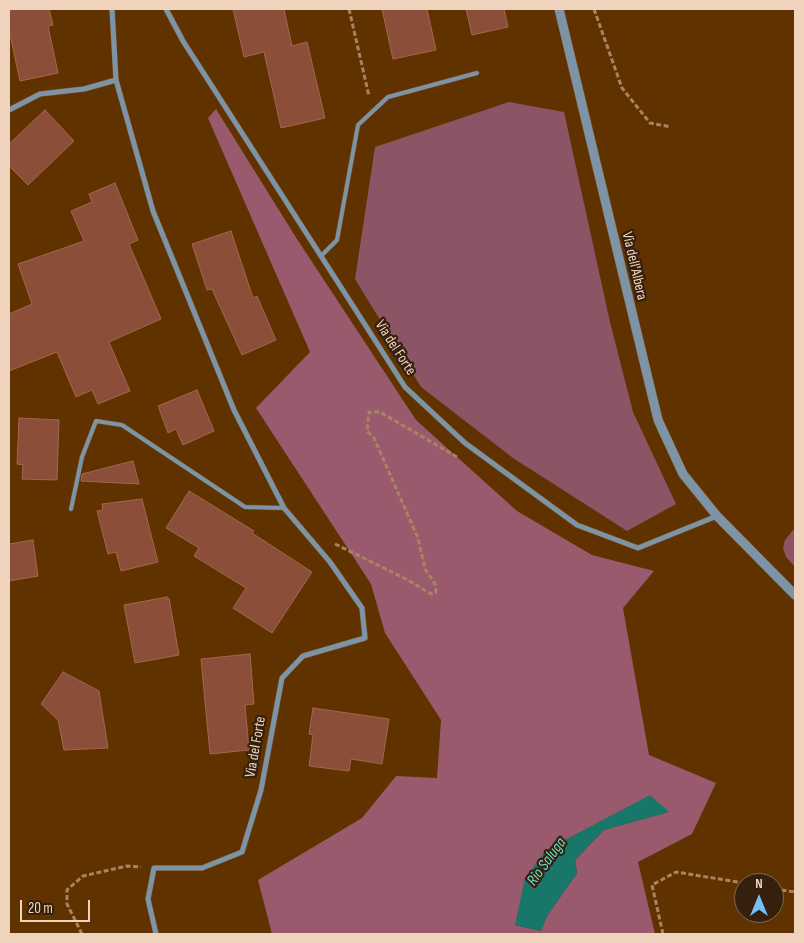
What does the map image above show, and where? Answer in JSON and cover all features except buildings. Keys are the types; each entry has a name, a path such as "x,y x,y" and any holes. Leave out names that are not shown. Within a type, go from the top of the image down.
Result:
{"street":[{"name":"Via del Forte","path":"112,9 116,80 153,210 234,410 284,508 330,562 362,608 365,638 303,656 282,678 261,790 242,852 202,868 154,868"},
{"name":"Via del Forte","path":"166,9 183,41 405,387 465,443 577,525 638,548 717,516"},
{"name":"Via dell'Albera","path":"559,9 658,420 683,474 717,516 795,595"},
{"path":"9,110 40,94 84,88 116,80"},
{"path":"154,868 148,898 156,934"}],"lane":[{"path":"321,256 337,240 358,124 388,97 477,73"},
{"path":"71,509 82,457 96,421 122,425 245,506 284,508"}],"path":[{"path":"349,9 372,111"},
{"path":"594,9 622,88 650,123 671,127"},
{"path":"305,532 374,563 431,594 436,592 435,584 425,569 418,538 374,438 367,431 369,412 380,412 466,462"},
{"path":"82,934 67,904 67,890 83,876 127,866 154,868"},
{"path":"663,934 652,885 676,872 734,881"}],"shaded area":[{"path":"509,102 564,112 610,322 633,412 676,504 627,531 513,458 421,387 355,279 375,147"},
{"path":"216,109 297,239 416,420 517,511 592,555 654,571 623,608 649,755 716,783 692,834 638,862 655,934 272,934 258,880 362,818 396,776 437,778 441,720 385,633 371,584 256,408 310,352 208,118","holes":["650,796 668,812 604,830 575,860 577,873 547,916 541,931 515,925 546,850"]},
{"path":"794,529 795,567 786,557 783,548 785,540"}],"water":[{"name":"Rio Saluga","path":"650,795 669,812 604,830 575,860 577,873 547,916 541,931 515,925 525,878 546,850"}]}
